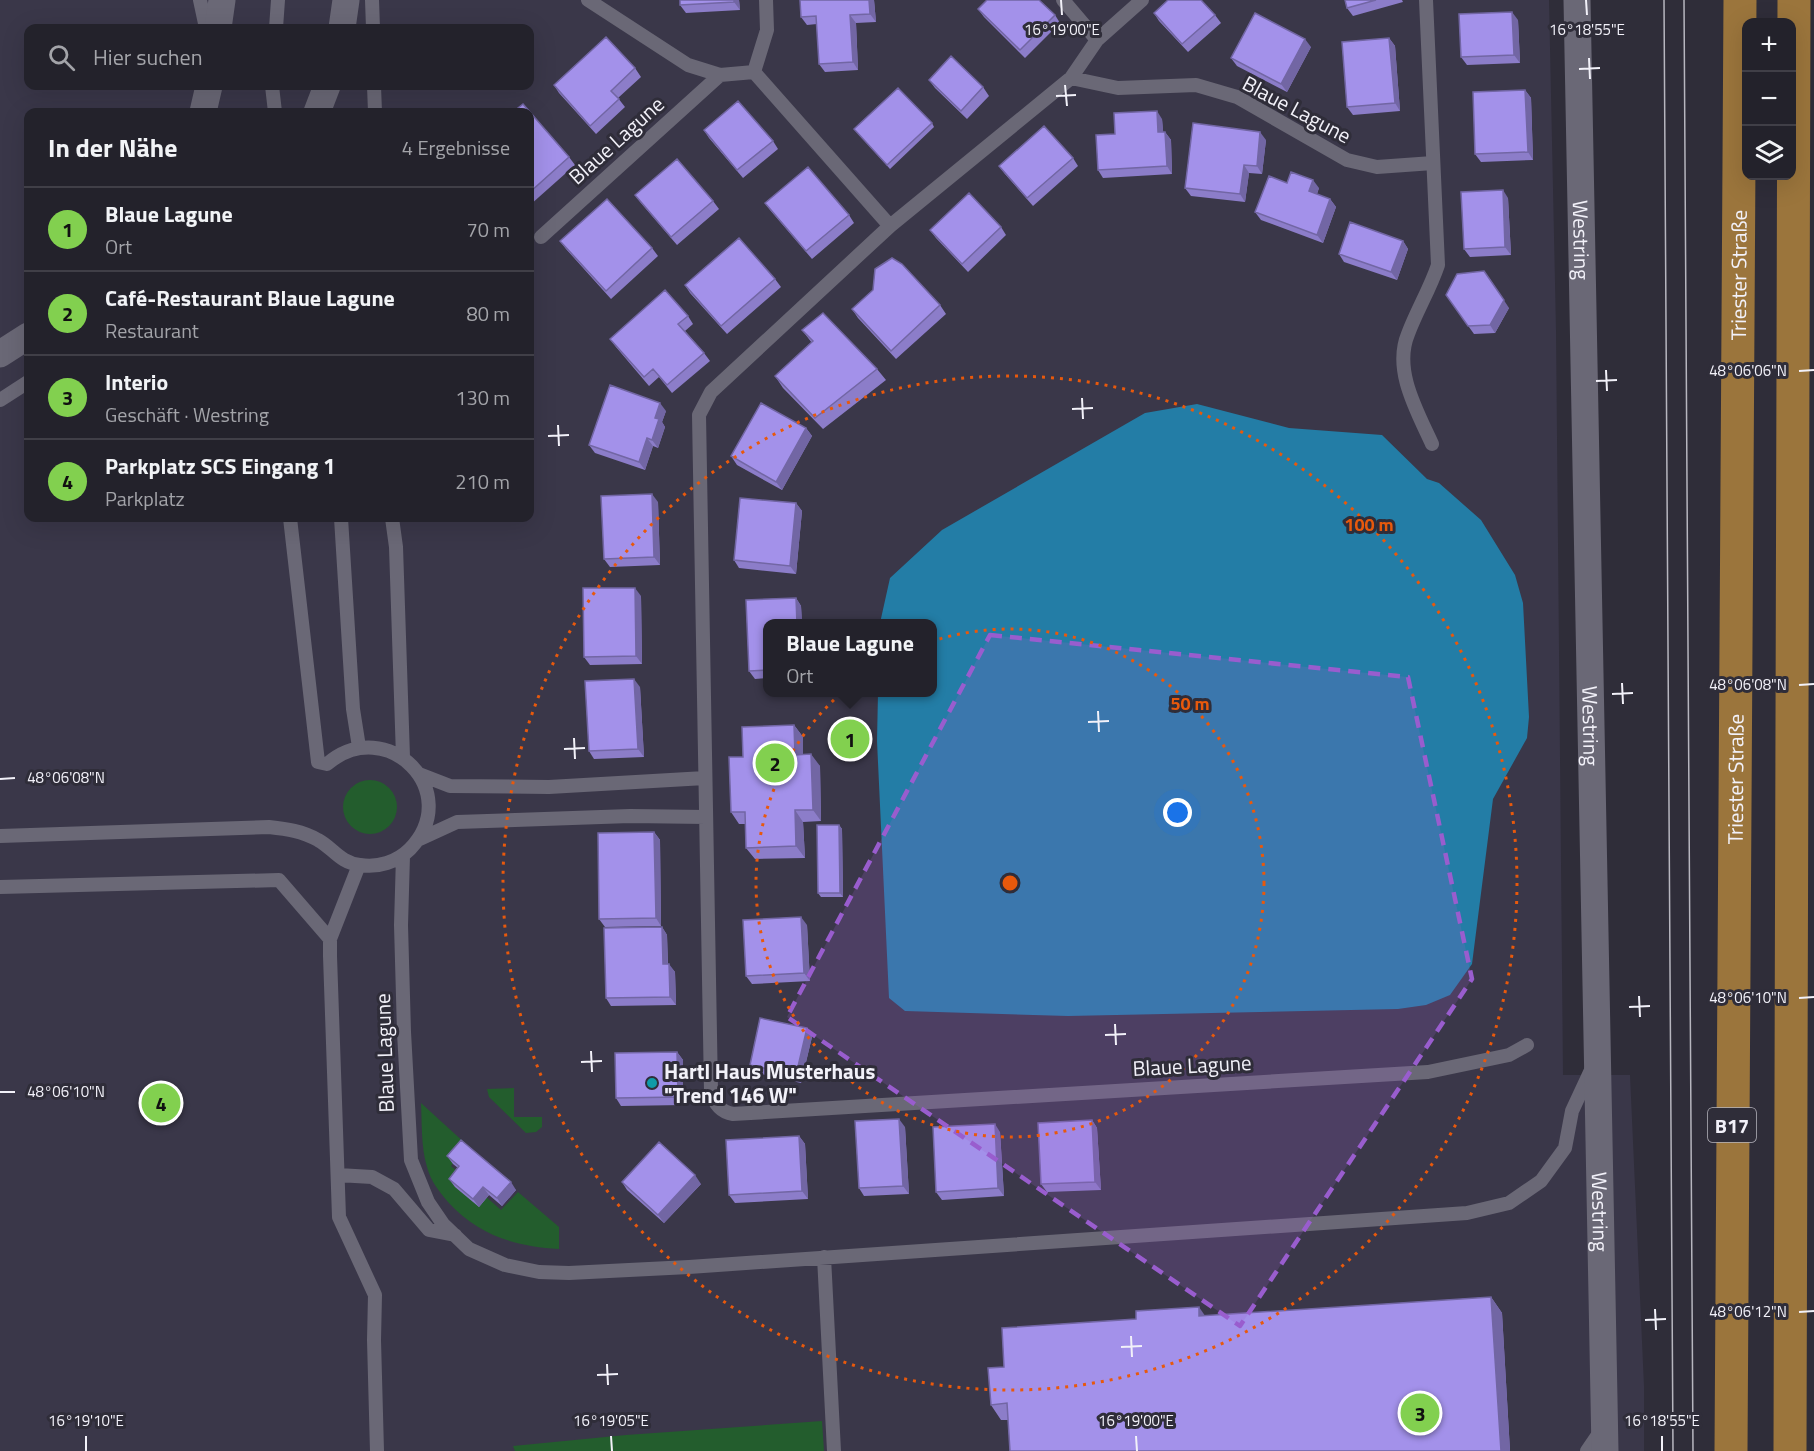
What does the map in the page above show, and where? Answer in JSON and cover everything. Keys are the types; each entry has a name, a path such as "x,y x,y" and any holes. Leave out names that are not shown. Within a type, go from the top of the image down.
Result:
{"main road":[{"name":"Triester Straße","path":"1731,1451 1740,0"},
{"path":"1790,1451 1794,0"}],"street":[{"path":"219,24 222,0"},
{"path":"343,24 346,0"},
{"name":"Westring","path":"1578,0 1605,1438"},
{"path":"204,108 207,90"},
{"path":"0,354 24,339"}],"lane":[{"path":"200,0 205,24"},
{"path":"276,24 278,0"},
{"path":"372,0 373,24"},
{"path":"588,0 688,65 720,75 754,72"},
{"path":"754,72 767,30 766,0"},
{"path":"1063,0 1097,40"},
{"name":"Blaue Lagune","path":"1142,0 1097,40 1071,78 890,226 711,392 704,402 699,415 711,1091 714,1101 726,1113 1428,1072 1509,1055 1527,1045"},
{"path":"1426,0 1438,265 1430,289 1407,336 1402,366 1412,400 1432,444"},
{"path":"754,72 890,226"},
{"name":"Blaue Lagune","path":"541,237 720,75"},
{"name":"Blaue Lagune","path":"1071,78 1118,88 1196,85 1236,97 1347,160 1377,167 1433,163"},
{"path":"272,90 275,108"},
{"path":"374,90 375,108"},
{"path":"0,400 24,385"},
{"path":"290,522 318,762 327,764 336,756 359,747 382,748 403,757 419,774 428,795 428,818 420,839"},
{"path":"341,522 353,709 359,747"},
{"path":"393,522 396,547 403,757"},
{"path":"419,774 450,786 549,787 705,778"},
{"path":"0,836 270,827 299,831 319,840 336,857 358,866 382,865 403,856 420,839 457,822 630,816 706,817"},
{"name":"Blaue Lagune","path":"403,856 401,925 409,1151 428,1202 455,1235"},
{"path":"358,866 330,939 339,1217 375,1295 377,1451"},
{"path":"0,887 279,880 330,939"},
{"path":"338,1175 372,1177 394,1189 429,1230 455,1235 469,1249 505,1265 539,1272 678,1267 1467,1213 1509,1203 1541,1181 1565,1148 1572,1111 1598,1055"},
{"path":"824,1257 834,1451"},
{"path":"1587,1451 1605,1438"}],"highlighted area":[{"path":"990,635 1408,677 1472,979 1240,1326 787,1017"}],"shaded area":[{"path":"0,0 1549,0 1556,330 1563,1075 1630,1075 1644,1386 1644,1451 0,1451"}],"green space":[{"path":"370,780 380,782 389,788 395,797 397,807 395,817 389,826 380,832 370,834 360,832 351,826 345,817 343,807 345,797 351,788 360,782"},
{"path":"514,1088 514,1117 542,1117 542,1127 536,1132 526,1133 489,1097 487,1089"},
{"path":"421,1103 467,1145 451,1166 501,1210 518,1192 559,1227 559,1249 527,1245 499,1237 472,1223 448,1202 433,1182 427,1167"},
{"path":"822,1421 824,1451 515,1451 513,1446 626,1435"}],"water":[{"path":"1197,404 1289,428 1382,435 1427,479 1439,483 1481,520 1515,575 1523,603 1529,717 1527,738 1493,799 1472,964 1450,995 1426,1005 1398,1009 1068,1016 905,1011 889,998 877,741 878,697 937,697 937,619 881,619 890,578 942,530 1145,413"}],"building":[{"path":"680,0 734,0 734,2 680,5"},
{"path":"800,0 869,0 870,14 850,15 853,62 819,64 816,16 801,17"},
{"path":"987,0 1039,0 1055,15 1020,50 978,9"},
{"path":"1168,0 1201,0 1215,15 1182,44 1154,13"},
{"path":"1345,0 1376,0 1347,8"},
{"path":"1512,12 1514,55 1461,57 1459,14"},
{"path":"1255,13 1305,39 1281,84 1231,58"},
{"path":"606,37 635,68 611,91 619,99 590,126 554,85"},
{"path":"1389,38 1395,103 1347,107 1342,42"},
{"path":"951,56 983,87 961,111 929,80"},
{"path":"898,88 932,123 887,165 854,129"},
{"path":"1525,90 1528,152 1475,154 1473,92"},
{"path":"738,101 773,141 737,170 704,130"},
{"path":"1157,111 1158,132 1165,132 1167,166 1098,170 1096,135 1115,134 1114,113"},
{"path":"534,117 569,157 534,188"},
{"path":"1193,123 1260,132 1257,166 1244,165 1240,194 1185,188"},
{"path":"1044,126 1073,158 1027,198 999,166"},
{"path":"677,159 713,201 671,237 635,195"},
{"path":"808,167 849,215 806,251 765,203"},
{"path":"1291,172 1313,180 1309,191 1330,199 1317,235 1255,212 1269,176 1287,183"},
{"path":"1503,190 1505,247 1464,249 1461,192"},
{"path":"969,193 1001,227 962,264 930,230"},
{"path":"607,199 652,248 606,291 560,241"},
{"path":"1350,222 1403,241 1391,272 1339,254"},
{"path":"739,238 775,279 721,326 685,285"},
{"path":"892,258 902,264 940,305 891,351 852,309 873,290 875,269"},
{"path":"1484,271 1504,300 1490,325 1468,326 1446,295 1457,274"},
{"path":"665,290 688,316 678,324 704,353 667,385 653,369 644,377 610,339"},
{"path":"823,313 877,369 815,418 775,376 813,341 802,330"},
{"path":"610,385 660,403 655,418 659,419 652,440 647,438 639,462 589,445"},
{"path":"761,403 806,428 776,482 731,456"},
{"path":"652,494 654,557 604,559 601,496"},
{"path":"740,498 796,503 790,566 734,560"},
{"path":"583,588 635,588 636,656 584,657"},
{"path":"796,598 797,619 763,619 763,670 749,671 746,600"},
{"path":"634,679 638,749 589,751 585,681"},
{"path":"794,725 795,755 811,754 813,810 795,810 796,846 746,848 745,812 731,812 729,757 743,757 742,727"},
{"path":"817,825 839,825 840,893 818,893"},
{"path":"654,832 656,918 599,919 598,833"},
{"path":"801,917 804,973 746,976 743,920"},
{"path":"662,927 663,964 669,964 670,997 606,998 604,928"},
{"path":"760,1018 807,1028 796,1075 750,1065"},
{"name":"Hartl Haus Musterhaus \"Trend 146 W\"","path":"677,1052 678,1097 616,1098 615,1053"},
{"path":"899,1119 903,1186 859,1188 855,1121"},
{"path":"1092,1120 1095,1182 1041,1184 1038,1123"},
{"path":"995,1124 998,1188 936,1192 933,1127"},
{"path":"799,1136 802,1191 729,1195 726,1140"},
{"path":"461,1140 511,1182 497,1198 483,1187 473,1199 449,1179 459,1166 447,1156"},
{"path":"659,1142 695,1175 658,1215 622,1182"},
{"path":"1491,1297 1501,1451 1010,1451 1007,1403 991,1405 988,1368 1004,1367 1002,1328 1136,1319 1136,1311 1199,1307 1199,1316"}],"tram line":[{"path":"1664,0 1673,1451"},
{"path":"1684,0 1693,1451"}],"place":[{"name":"Blaue Lagune","path":"850,739"},
{"name":"Café-Restaurant Blaue Lagune","path":"775,763"},
{"name":"Hartl Haus Musterhaus \"Trend 146 W\"","path":"652,1083"},
{"name":"Parkplatz SCS Eingang 1","path":"161,1103"},
{"name":"Interio","path":"1420,1413"}]}
